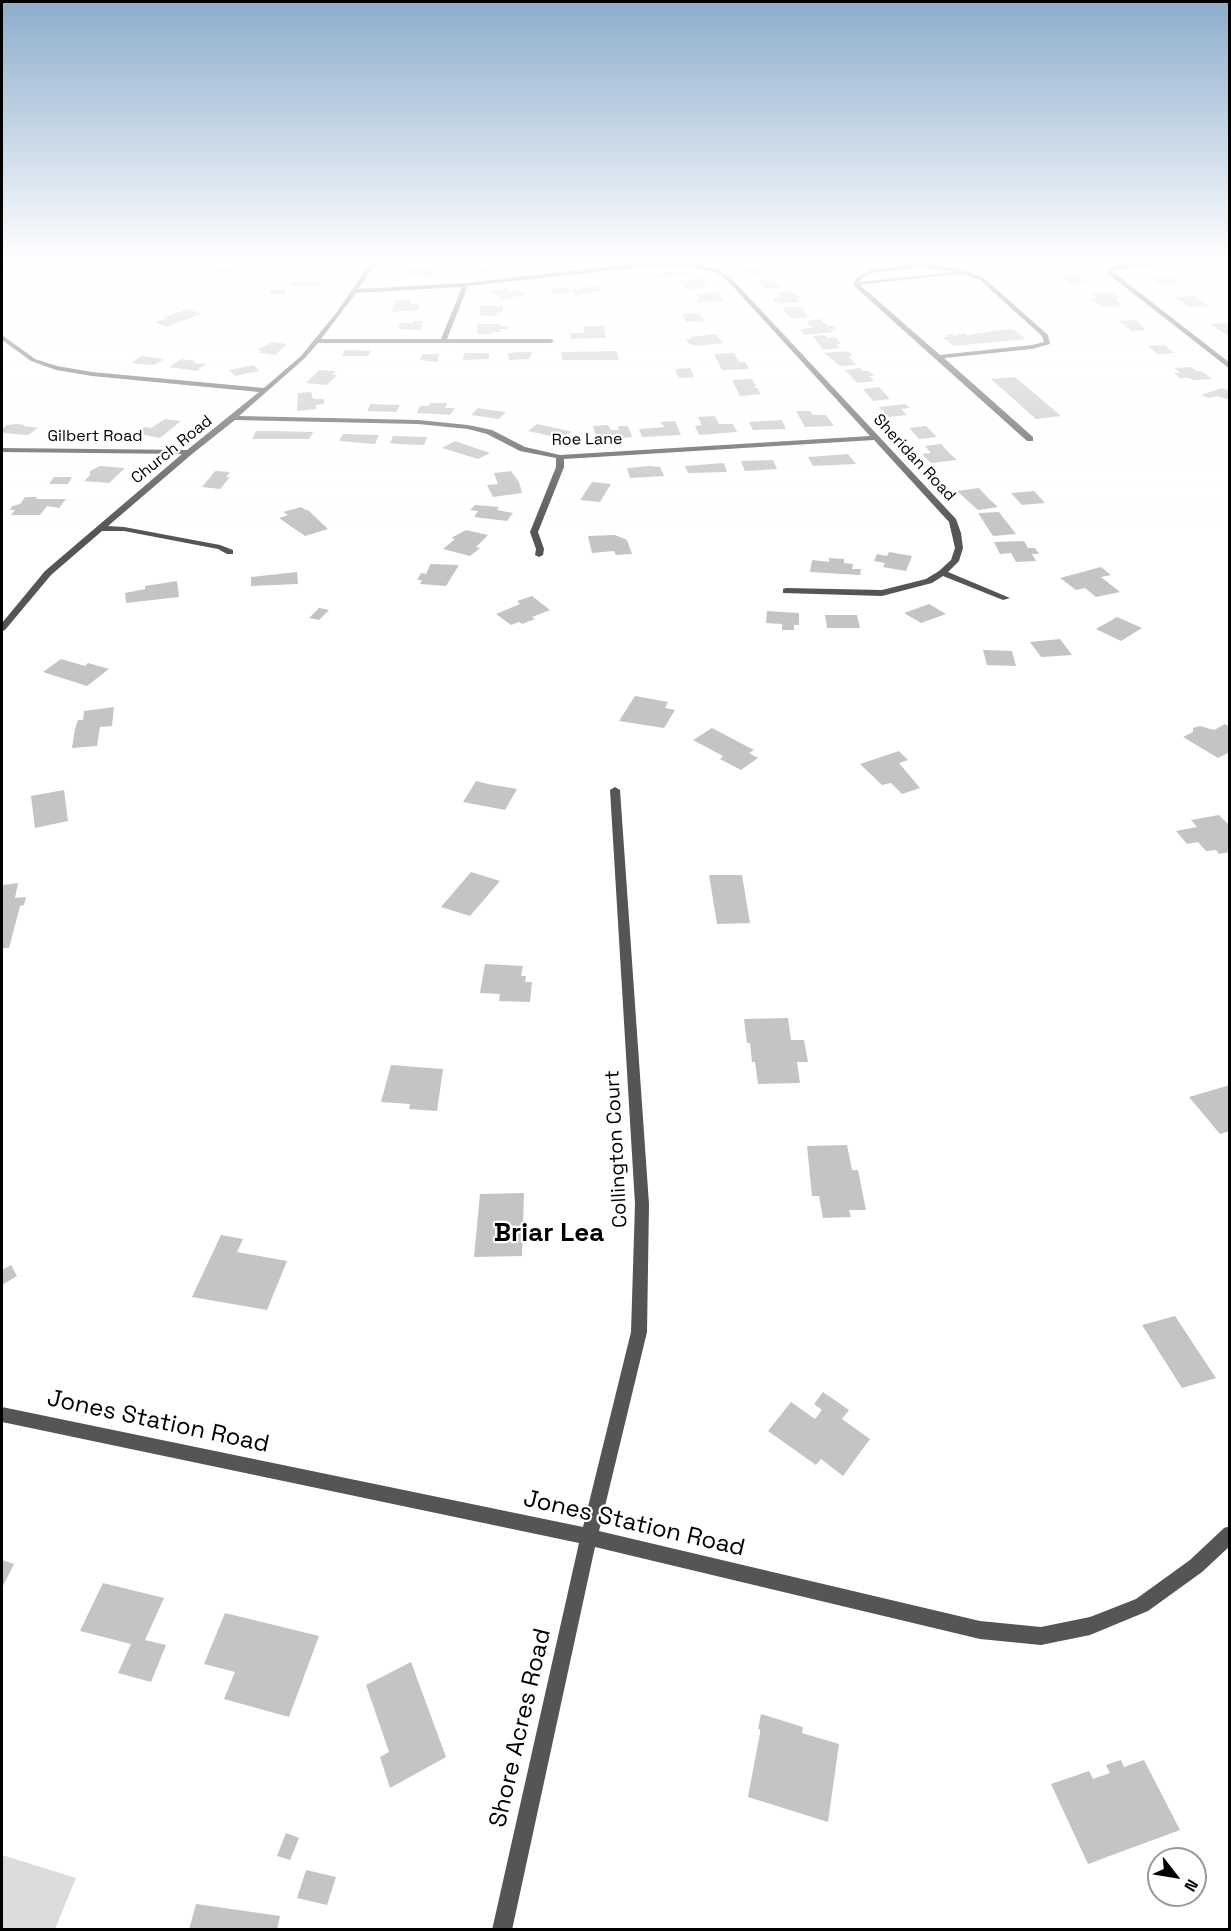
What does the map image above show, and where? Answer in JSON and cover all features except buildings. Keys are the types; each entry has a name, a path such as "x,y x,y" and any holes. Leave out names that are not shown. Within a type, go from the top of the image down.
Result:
{"street":[{"path":"21,351 33,360 56,368 92,374 265,390"},
{"name":"Church Road","path":"2,628 48,573 189,452 233,418 308,351"},
{"name":"Sheridan Road","path":"795,351 953,521 959,548 955,561 942,573"},
{"path":"932,351 1030,439"},
{"path":"939,357 994,351"},
{"path":"1210,351 1230,367"},
{"name":"Roe Lane","path":"233,418 418,422 468,427 489,432 523,449 560,457 874,438"},
{"name":"Gilbert Road","path":"2,450 189,452"},
{"path":"539,555 540,549 534,531 560,467 560,457"},
{"path":"100,528 124,529 220,547 230,552"},
{"path":"786,591 882,593 929,581 942,573 1006,598"},
{"name":"Collington Court","path":"590,1537 639,1332 642,1204 615,790"},
{"name":"Jones Station Road","path":"2,1414 590,1537 980,1630 1041,1636 1090,1626 1142,1605 1196,1566 1230,1534"},
{"name":"Shore Acres Road","path":"502,1929 590,1537"}],"shaded area":[{"path":"2,1855 76,1878 55,1929 2,1929"}],"district":[{"name":"Briar Lea","path":"549,1234"}]}
